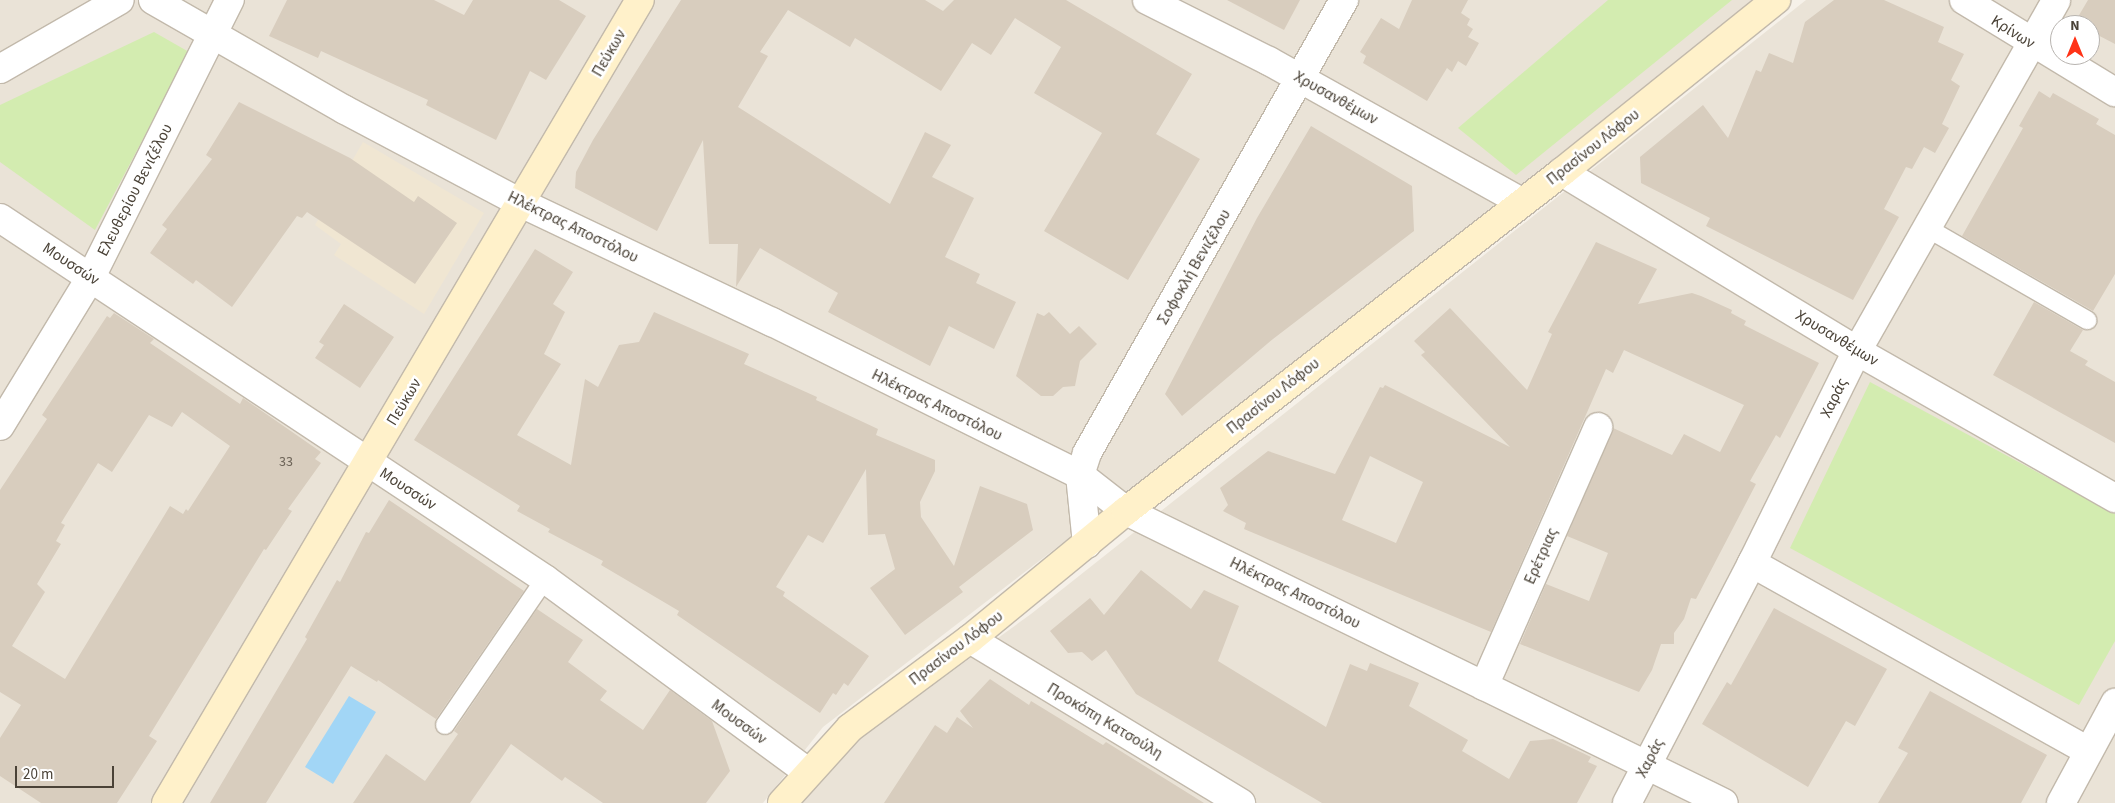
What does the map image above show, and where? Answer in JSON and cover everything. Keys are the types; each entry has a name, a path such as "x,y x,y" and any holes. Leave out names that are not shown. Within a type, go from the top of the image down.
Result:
{"street":[{"path":"0,69 120,0"},
{"name":"Ηλέκτρας Αποστόλου","path":"153,0 212,36 345,110 521,203 772,322 1080,475 1126,511 1724,803"},
{"name":"Ελευθερίου Βενιζέλου","path":"0,426 91,277 230,0"},
{"name":"Πεύκων","path":"166,803 640,0"},
{"name":"Χρυσανθέμων","path":"1148,0 1301,78 1521,202"},
{"name":"Σοφοκλή Βενιζέλου","path":"1087,544 1080,475 1087,453 1344,0"},
{"name":"Πρασίνου Λόφου","path":"782,803 808,772 850,728 970,639 1126,511 1562,172 1776,0"},
{"name":"Κρίνων","path":"1964,0 2032,44 2115,92"},
{"name":"Χαράς","path":"1627,803 1752,564 1857,351 2056,0"},
{"name":"Χρυσανθέμων","path":"1562,172 1857,351 2115,498"},
{"name":"Μουσσών","path":"0,218 545,579 808,772"},
{"name":"Ερέτριας","path":"1484,686 1598,427"},
{"path":"1752,564 2088,751"},
{"name":"Προκόπη Κατσούλη","path":"970,639 1240,803"},
{"path":"2061,803 2115,703"}],"lane":[{"path":"1927,228 2087,320"},
{"path":"445,726 545,579"}],"shaded area":[{"path":"0,0 1770,0 823,727 763,803 0,803"},
{"path":"1806,0 2115,0 2115,803 799,803 839,753 1031,614"},
{"path":"363,142 484,213 424,314 334,255 341,244 315,225"}],"green space":[{"path":"1608,0 1732,0 1516,175 1458,128"},
{"path":"154,32 189,52 95,230 0,162 0,105"},
{"path":"1870,382 2115,514 2115,641 2079,705 1790,548"}],"water":[{"path":"349,696 376,712 333,784 305,767"}],"building":[{"path":"287,0 434,0 464,15 473,0 559,0 586,16 546,80 530,71 496,140 426,105 428,100 321,51 318,58 269,36"},
{"path":"681,0 925,0 943,11 954,0 1066,0 1192,74 1156,134 1200,159 1128,280 1044,231 1102,133 1034,93 1061,47 1015,18 991,55 972,43 941,91 855,38 850,47 788,10 760,52 768,56 738,107 890,204 925,132 951,145 932,177 974,198 945,257 980,274 976,283 1016,302 994,349 949,326 930,366 828,312 838,293 760,248 736,287 738,244 709,244 703,140 657,231 575,188 576,172 593,140"},
{"path":"1227,0 1300,0 1284,30"},
{"path":"1412,0 1468,0 1461,13 1470,19 1467,25 1473,29 1468,37 1479,43 1466,66 1458,61 1452,72 1447,68 1427,101 1363,63 1366,56 1360,52 1381,18 1399,29"},
{"path":"1834,0 1884,0 1944,27 1938,42 1964,54 1951,80 1960,86 1942,124 1949,128 1935,153 1924,147 1912,169 1906,167 1884,209 1899,217 1853,300 1706,226 1710,218 1641,183 1640,157 1703,105 1728,138 1756,70 1761,72 1769,53 1793,63 1805,22"},
{"path":"2088,0 2115,0 2115,44 2100,36 2100,15 2079,15"},
{"path":"2039,91 2050,98 2053,93 2099,119 2096,124 2115,135 2115,274 2093,311 1962,236 2023,128 2019,126"},
{"path":"239,102 350,158 414,202 418,196 457,223 415,284 307,212 302,218 297,216 232,307 196,280 193,284 150,253 167,229 162,225 212,159 206,155"},
{"path":"1311,126 1412,186 1414,231 1273,339 1182,416 1165,394 1257,218"},
{"path":"1596,242 1657,269 1638,304 1692,293 1732,310 1731,313 1746,321 1744,325 1819,363 1780,438 1776,435 1750,481 1756,484 1696,599 1691,598 1684,619 1674,633 1674,644 1661,644 1652,670 1639,692 1520,644 1546,584 1589,601 1608,553 1567,536 1613,428 1672,455 1684,434 1720,452 1744,405 1624,350 1613,373 1606,369 1491,632 1244,529 1246,523 1223,511 1228,505 1220,488 1268,451 1335,474 1380,387 1383,388 1385,385 1510,447 1421,355 1425,352 1414,341 1450,308 1527,390 1552,334 1548,332","holes":["1370,456 1423,482 1396,543 1342,520"]},
{"path":"535,249 573,272 553,304 565,312 544,354 561,364 517,435 571,465 585,379 598,387 619,345 639,342 654,312 749,354 744,364 817,397 816,400 878,429 876,435 935,460 935,471 920,502 921,517 954,566 980,486 1027,504 1033,530 959,587 963,592 905,635 870,588 895,569 885,534 868,535 866,469 823,543 808,535 776,587 785,592 783,596 869,656 848,686 844,683 836,695 833,693 820,713 677,615 679,611 601,565 603,561 548,532 550,529 517,511 520,506 414,440"},
{"path":"2034,302 2083,330 2070,351 2088,361 2085,365 2115,382 2115,443 1993,375"},
{"path":"344,304 394,337 360,388 315,358 324,345 319,342"},
{"path":"1049,312 1070,334 1079,326 1097,344 1080,361 1075,386 1063,387 1053,396 1041,396 1016,376 1037,313 1044,316"},
{"path":"114,313 154,339 150,343 240,404 243,398 321,452 315,459 321,463 288,509 292,511 266,550 264,549 149,736 157,741 117,803 41,803 0,776 0,738 21,705 0,692 0,490 47,419 42,415 107,316 110,318","holes":["182,412 230,446 188,511 186,509 183,514 170,506 65,679 12,646 45,592 37,584 61,544 56,541 65,525 61,523 98,463 112,472 149,415 172,427"]},
{"path":"389,500 524,591 436,719 378,680 377,682 351,666 266,803 210,803 307,639 305,637 337,580 340,582 366,532 369,533"},
{"path":"1141,570 1191,609 1204,590 1239,606 1218,661 1326,727 1350,664 1367,671 1370,663 1419,683 1409,706 1468,740 1462,751 1509,779 1530,741 1553,739 1591,757 1588,762 1597,766 1577,803 1322,803 1136,694 1106,650 1092,661 1082,652 1068,653 1050,631 1090,598 1104,615"},
{"path":"1774,608 1887,669 1855,726 1846,721 1808,787 1702,724 1727,682 1731,685"},
{"path":"537,609 583,640 568,662 607,691 600,700 643,730 670,690 712,721 730,771 706,803 603,803 565,777 562,781 511,744 470,803 353,803 386,754 425,781 458,734 454,731"},
{"path":"990,679 1029,705 1031,701 1103,745 1106,742 1204,803 884,803 935,725 947,733 957,717 973,728 960,711"},
{"path":"1930,691 2047,755 2021,803 1878,803 1908,753 1898,748"}]}
